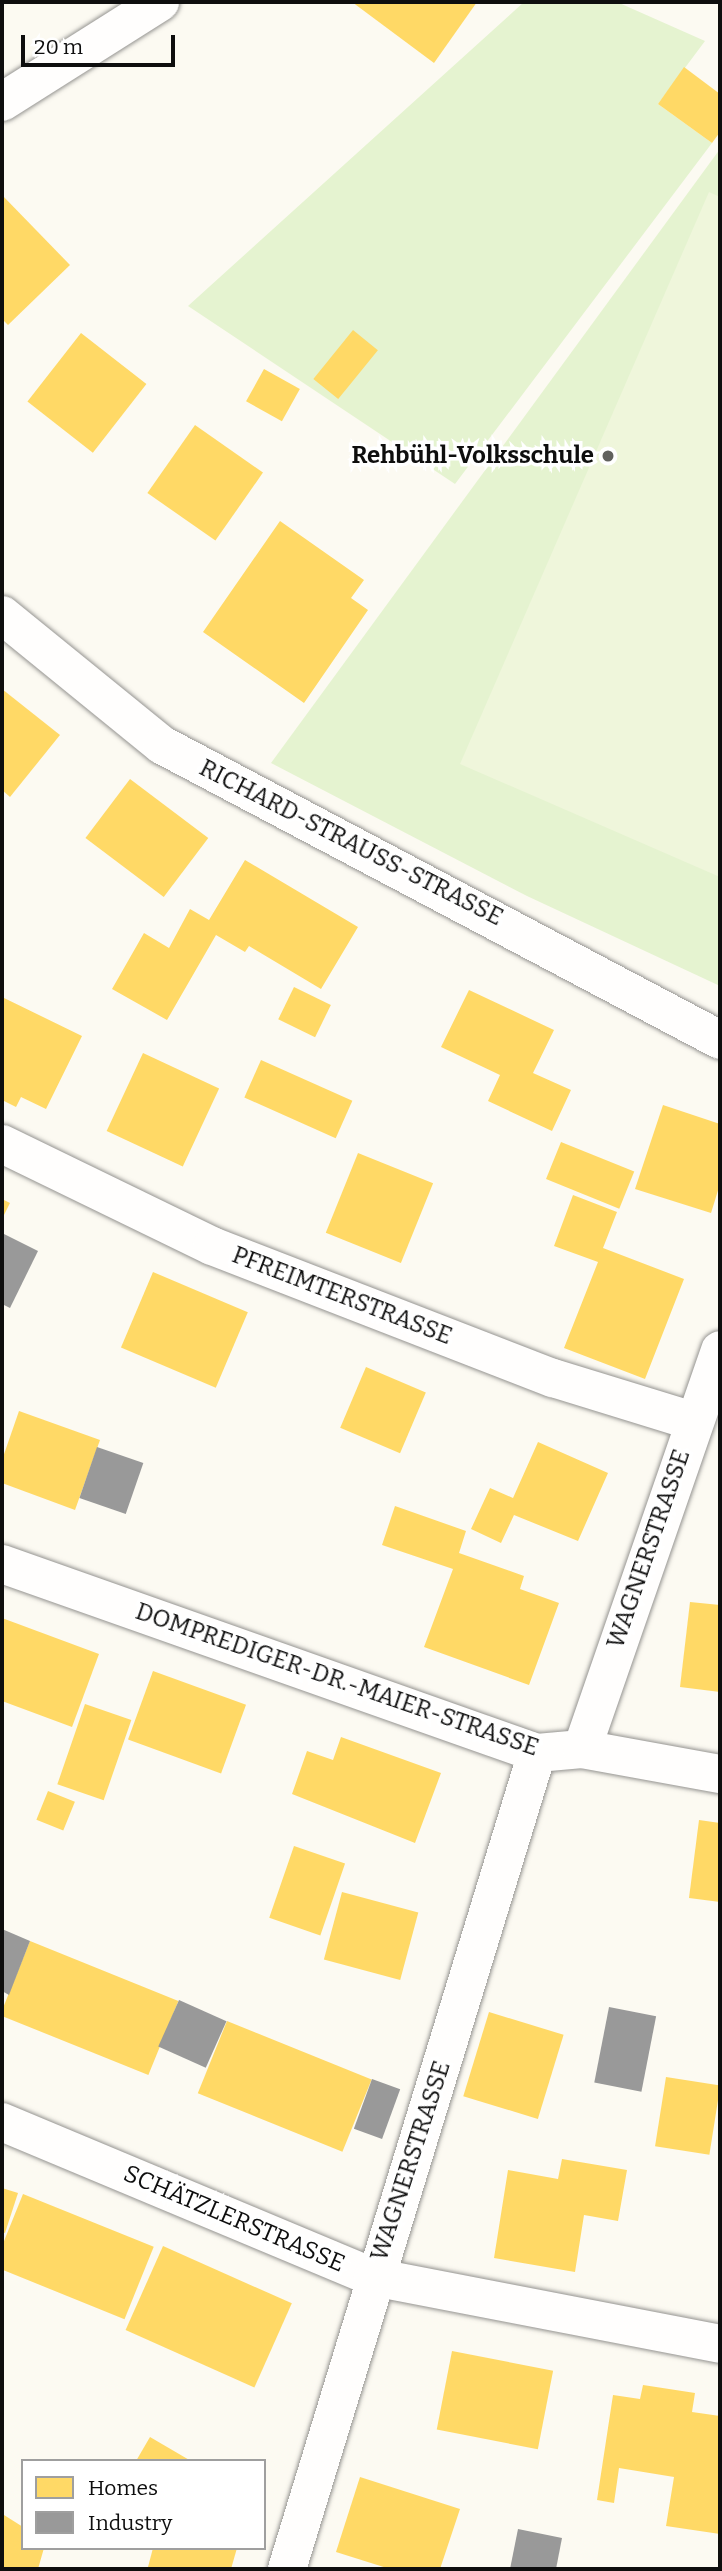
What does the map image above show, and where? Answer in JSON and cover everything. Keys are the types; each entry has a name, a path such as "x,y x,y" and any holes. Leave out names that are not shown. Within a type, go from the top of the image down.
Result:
{"street":[{"path":"2,102 160,2"},
{"name":"RICHARD-STRAUSS-STRASSE","path":"2,615 162,745 720,1040"},
{"name":"PFREIMTERSTRASSE","path":"2,1144 212,1246 553,1378 693,1421"},
{"name":"WAGNERSTRASSE","path":"582,1749 693,1421 720,1350"},
{"name":"DOMPREDIGER-DR.-MAIER-STRASSE","path":"2,1564 537,1753 582,1749 720,1774"},
{"name":"WAGNERSTRASSE","path":"286,2569 373,2277 537,1753"},
{"name":"SCHÄTZLERSTRASSE","path":"2,2122 373,2277 720,2344"}],"green space":[{"path":"524,2 617,2 705,41 658,104 712,143 455,484 188,306"},
{"name":"Rehbühl-Volksschule","path":"720,149 720,986 527,896 271,763"},
{"path":"709,192 720,197 720,877 460,764"}],"building: Homes":[{"path":"352,2 477,2 434,63"},
{"path":"684,67 720,94 720,132 712,143 658,104"},
{"path":"2,195 70,265 8,325 2,319"},
{"path":"353,330 378,350 338,399 313,379"},
{"path":"81,333 146,384 93,453 27,402"},
{"path":"264,369 300,389 282,421 246,401"},
{"path":"195,425 263,473 215,541 147,493"},
{"path":"280,521 364,580 351,598 368,610 304,703 203,632"},
{"path":"2,689 60,735 10,797 2,790"},
{"path":"130,779 208,838 164,897 85,838"},
{"path":"245,860 358,927 321,989 249,946 245,952 216,935 167,1020 112,989 144,933 169,948 190,909 209,920"},
{"path":"294,987 331,1005 315,1037 278,1019"},
{"path":"469,990 554,1030 533,1073 571,1090 552,1131 488,1101 500,1075 441,1047"},
{"path":"2,997 82,1036 46,1109 21,1097 16,1107 2,1100"},
{"path":"143,1053 219,1088 183,1166 107,1131"},
{"path":"261,1060 352,1101 336,1138 244,1097"},
{"path":"663,1105 720,1124 720,1184 711,1213 635,1189"},
{"path":"561,1142 634,1172 619,1209 546,1179"},
{"path":"358,1153 433,1183 401,1263 326,1233"},
{"path":"573,1195 617,1212 603,1248 684,1279 645,1379 564,1348 598,1262 554,1246"},
{"path":"2,1199 10,1203 2,1219"},
{"path":"153,1272 248,1312 216,1388 121,1347"},
{"path":"366,1367 426,1392 400,1453 340,1428"},
{"path":"19,1411 100,1440 75,1510 2,1483 2,1460"},
{"path":"538,1442 608,1473 578,1541 514,1515 501,1543 471,1529 490,1488 513,1498"},
{"path":"395,1506 466,1531 459,1553 524,1576 520,1589 559,1603 529,1685 424,1647 453,1569 382,1545"},
{"path":"690,1602 720,1605 720,1692 680,1687"},
{"path":"2,1618 99,1654 72,1727 2,1701"},
{"path":"153,1671 246,1705 221,1773 128,1740"},
{"path":"85,1704 131,1720 104,1800 57,1784"},
{"path":"341,1737 441,1773 415,1843 292,1794 307,1751 333,1760"},
{"path":"48,1791 75,1802 63,1831 36,1820"},
{"path":"699,1820 720,1823 720,1902 689,1898"},
{"path":"294,1846 345,1864 320,1935 269,1918"},
{"path":"342,1892 418,1912 400,1980 324,1960"},
{"path":"30,1941 178,2001 148,2075 2,2016"},
{"path":"489,2012 564,2035 538,2119 463,2096"},
{"path":"227,2021 372,2079 342,2152 198,2093"},
{"path":"666,2077 720,2086 709,2155 655,2146"},
{"path":"562,2159 627,2170 618,2221 584,2215 575,2272 494,2258 508,2170 558,2179"},
{"path":"2,2188 18,2193 5,2233 2,2232"},
{"path":"23,2194 154,2247 125,2319 2,2270 2,2246"},
{"path":"163,2246 292,2303 254,2387 126,2330"},
{"path":"452,2351 553,2371 538,2449 437,2430"},
{"path":"643,2385 695,2393 692,2412 720,2416 720,2534 666,2526 674,2477 619,2468 614,2503 597,2500 613,2395 640,2399"},
{"path":"150,2437 188,2459 137,2459"},
{"path":"360,2477 460,2509 440,2569 390,2569 336,2552"},
{"path":"4,2515 21,2526 21,2550 43,2550 38,2569 2,2569"},
{"path":"152,2550 236,2550 231,2569 148,2567"}],"building: Industry":[{"path":"2,1233 38,1251 10,1308 2,1304"},
{"path":"97,1447 143,1463 126,1514 79,1498"},
{"path":"2,1929 30,1941 9,1995 2,1991"},
{"path":"179,2000 227,2021 206,2068 158,2047"},
{"path":"609,2007 656,2016 641,2092 594,2083"},
{"path":"372,2079 400,2089 382,2139 354,2129"},
{"path":"518,2529 562,2538 556,2569 510,2569"}],"place":[{"name":"Rehbühl-Volksschule","path":"608,456"}]}
